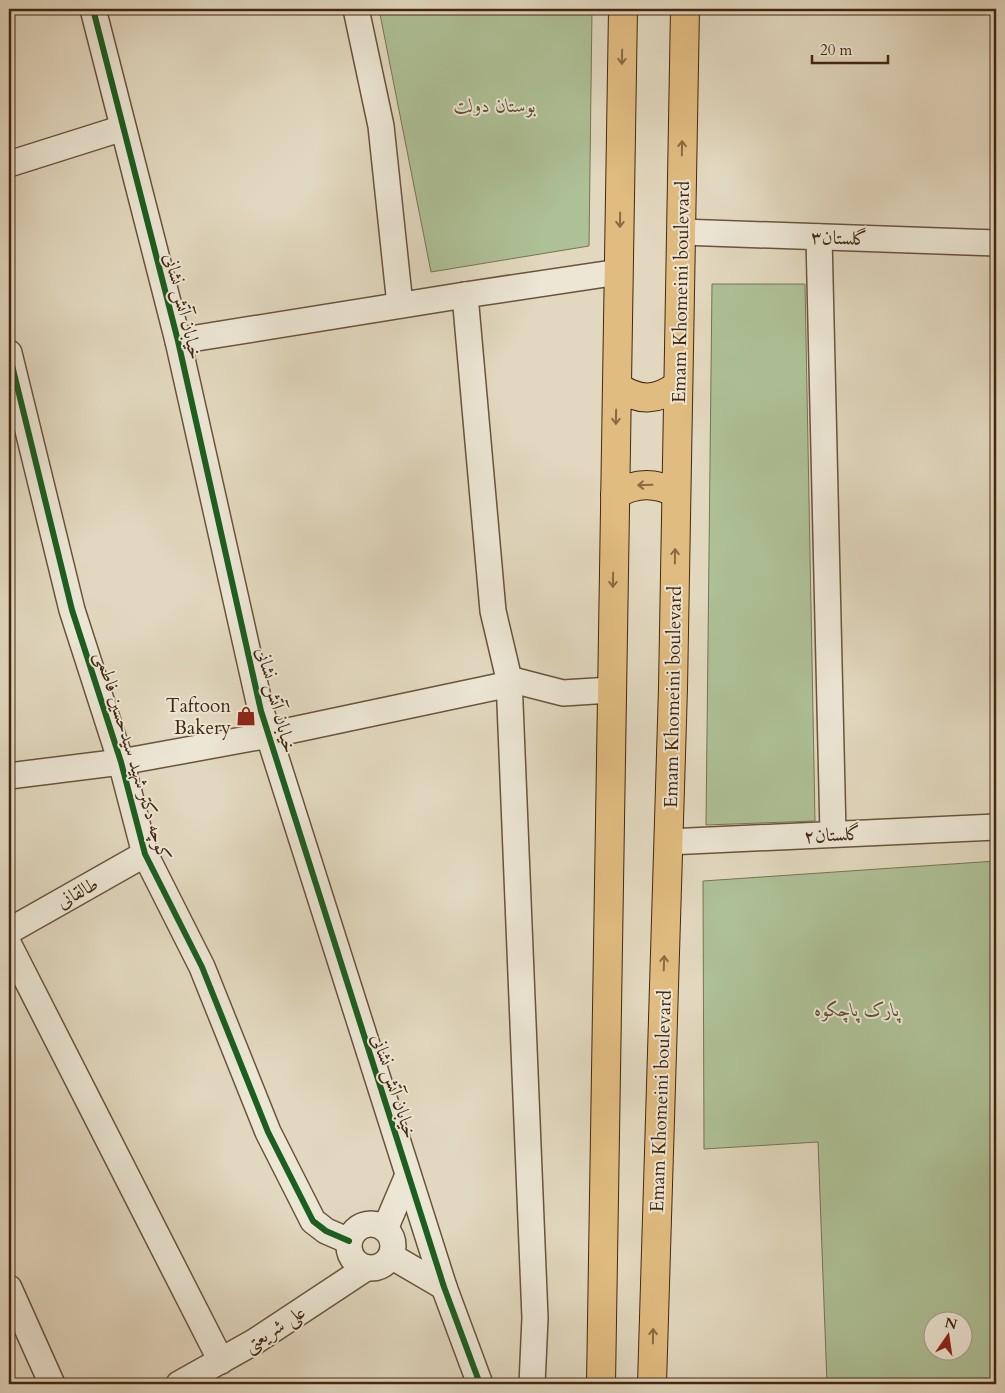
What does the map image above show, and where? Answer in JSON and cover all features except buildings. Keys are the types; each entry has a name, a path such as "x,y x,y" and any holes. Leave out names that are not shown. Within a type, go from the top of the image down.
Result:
{"main road":[{"path":"601,1384 623,9"},
{"name":"Emam Khomeini boulevard","path":"652,1384 668,842 685,9"},
{"path":"617,386 627,393 638,397 651,398 661,396 678,385"},
{"path":"615,495 624,489 646,484 657,485 676,493"}],"street":[{"name":"خیابان آتش نشانی","path":"93,9 178,341 261,711 444,1287 480,1384"},
{"path":"356,9 381,126 400,305"},
{"path":"9,164 123,128"},
{"name":"گلستان۳","path":"681,232 996,243"},
{"path":"819,237 833,834"},
{"path":"178,341 619,272"},
{"path":"465,295 493,611 510,681 535,1318 532,1384"},
{"name":"کوچه دکتر شهید سیدحسین فاطمی","path":"9,353 72,610 121,762 146,854 202,967 268,1132 313,1222 326,1231 349,1241"},
{"path":"9,776 121,762 269,736 510,681 563,693 612,690"},
{"name":"گلستان۲","path":"668,842 996,827"},
{"name":"طالقانی","path":"9,931 146,854"},
{"path":"9,945 221,1361"},
{"path":"385,1229 408,1175"},
{"path":"364,1225 378,1225 385,1229 393,1241 391,1256 387,1262 381,1266 366,1268 354,1261 350,1255 349,1241 352,1234 364,1225"},
{"path":"391,1256 444,1287"},
{"name":"علی شریعتی","path":"192,1381 366,1268"},
{"path":"9,1288 52,1384"}],"green space":[{"name":"بوستان دولت","path":"379,9 592,9 589,246 431,272"},
{"path":"712,284 805,284 815,821 706,825"},
{"name":"پارک پاچکوه","path":"996,861 996,1384 827,1384 818,1142 704,1149 703,881"}],"cycle path":[{"path":"93,9 178,341 261,711 444,1287 480,1384"},
{"path":"9,353 72,610 121,762 145,854 202,967 268,1132 313,1221 326,1231 349,1241"}],"place":[{"name":"Taftoon Bakery","path":"246,716"}]}
